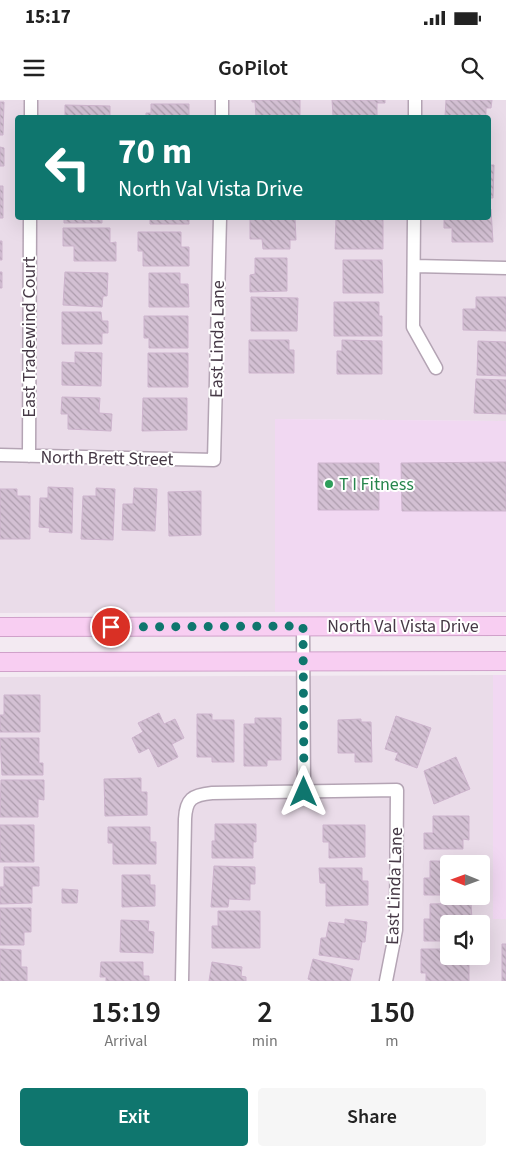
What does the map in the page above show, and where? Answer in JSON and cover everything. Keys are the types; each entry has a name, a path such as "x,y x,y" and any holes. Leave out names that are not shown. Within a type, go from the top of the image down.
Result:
{"main road":[{"name":"North Val Vista Drive","path":"0,627 506,626"},
{"name":"North Val Vista Drive","path":"0,662 506,661"}],"street":[{"path":"31,100 31,115"},
{"path":"222,100 222,115"},
{"path":"415,100 415,115"},
{"name":"East Tradewind Court","path":"29,456 30,220"},
{"name":"East Linda Lane","path":"214,460 220,220"},
{"path":"414,220 413,327 436,368"},
{"path":"414,266 506,268"},
{"name":"North Brett Street","path":"0,456 214,460"},
{"path":"182,981 185,819 187,804 197,796 212,793 304,792 303,626"},
{"name":"East Linda Lane","path":"304,792 397,790 396,930 386,981"}],"shaded area":[{"path":"0,100 506,100 506,421 275,419 275,612 0,613"},
{"path":"275,419 506,421 506,612 275,612"},
{"path":"493,675 493,919 506,919 506,981 0,981 0,677"},
{"path":"493,675 506,675 506,919 493,919"}],"building":[{"path":"252,100 300,100 300,115 256,115 255,102 252,102"},
{"path":"332,100 385,100 385,103 377,103 377,115 333,115"},
{"path":"446,100 492,100 491,108 486,108 486,115 445,115"},
{"path":"0,102 4,102 3,135 0,135"},
{"path":"151,104 189,104 189,115 146,115 146,113 151,113"},
{"path":"65,105 110,106 110,115 65,115"},
{"path":"0,147 4,148 4,166 0,166"},
{"path":"491,165 494,165 493,198 491,198"},
{"path":"0,186 3,186 3,218 0,218"},
{"path":"491,209 493,242 452,242 452,228 444,228 444,220 491,220"},
{"path":"64,220 102,220 102,223 64,223"},
{"path":"150,220 189,220 189,224 150,224"},
{"path":"250,220 295,220 296,240 290,240 290,249 263,249 262,239 250,239"},
{"path":"336,220 383,220 383,249 335,249"},
{"path":"63,228 110,228 110,243 116,242 116,261 74,261 74,246 63,246"},
{"path":"138,232 181,232 181,247 189,247 189,266 143,266 143,251 138,251"},
{"path":"0,241 2,241 2,260 0,260"},
{"path":"255,258 287,258 287,291 250,292 250,275 255,274"},
{"path":"343,260 382,260 383,293 343,293"},
{"path":"0,272 2,272 2,288 0,288"},
{"path":"65,272 108,273 107,296 103,296 102,307 63,305"},
{"path":"149,273 180,273 180,284 188,284 189,307 149,307"},
{"path":"251,297 298,298 297,331 251,331"},
{"path":"476,297 506,297 506,331 463,330 463,309 476,309"},
{"path":"334,302 379,302 379,316 382,316 382,336 334,336"},
{"path":"62,312 101,312 102,321 108,321 108,333 102,333 102,344 62,344"},
{"path":"144,316 188,316 188,348 149,348 149,338 144,338"},
{"path":"249,340 289,340 289,350 294,350 294,373 249,373"},
{"path":"342,340 382,341 382,374 337,374 337,351 342,351"},
{"path":"478,341 506,342 506,376 477,375"},
{"path":"75,352 102,353 101,386 62,385 62,362 75,363"},
{"path":"148,353 188,353 188,387 148,387"},
{"path":"476,379 506,380 506,414 474,413"},
{"path":"62,397 100,398 99,413 112,414 111,431 68,429 68,414 61,414"},
{"path":"143,398 187,398 187,430 142,431"},
{"path":"506,462 506,511 402,511 401,463"},
{"path":"318,463 379,463 379,510 318,510"},
{"path":"48,487 73,488 72,533 49,532 50,528 39,527 40,498 48,498"},
{"path":"96,488 115,489 113,540 81,539 83,496 96,496"},
{"path":"134,488 157,489 155,531 122,530 123,504 133,504"},
{"path":"0,489 17,489 17,496 30,496 30,539 0,539"},
{"path":"201,491 201,535 169,536 168,492"},
{"path":"4,695 40,695 40,732 0,732 0,715 4,715"},
{"path":"159,713 164,724 175,719 184,738 172,744 178,757 158,767 149,748 139,753 132,738 143,732 138,723"},
{"path":"197,714 212,714 212,720 234,720 234,762 212,762 212,757 197,757"},
{"path":"396,716 431,728 417,768 395,760 398,753 385,749"},
{"path":"255,718 281,718 281,760 267,760 267,766 244,766 244,724 255,724"},
{"path":"361,719 361,722 371,722 372,762 355,762 355,753 338,753 338,720"},
{"path":"0,738 39,738 39,763 43,763 43,775 2,775"},
{"path":"456,757 470,789 434,804 424,771"},
{"path":"141,778 141,792 147,792 147,815 105,816 104,779"},
{"path":"1,780 44,780 44,800 38,799 38,817 0,817"},
{"path":"433,816 469,816 469,840 463,839 463,849 424,849 424,833 433,833"},
{"path":"215,824 256,824 256,842 253,842 253,858 212,858"},
{"path":"0,825 34,825 34,862 0,862"},
{"path":"323,825 365,825 365,857 329,858 329,842 323,842"},
{"path":"108,827 150,827 150,842 156,842 156,864 113,864 113,843 108,843"},
{"path":"430,861 440,861 440,895 424,895 424,878 430,878"},
{"path":"214,866 255,867 255,884 250,884 250,900 229,899 228,907 211,907"},
{"path":"4,867 39,867 39,886 32,886 32,903 0,904 0,887 4,887"},
{"path":"319,868 362,868 362,881 368,881 368,905 326,906 326,883 320,883"},
{"path":"122,875 150,875 150,885 155,885 155,906 122,907"},
{"path":"62,889 78,890 77,903 62,903"},
{"path":"430,904 471,905 472,915 440,915 440,941 424,941 424,919 430,919"},
{"path":"0,908 31,908 31,932 24,932 24,945 0,945"},
{"path":"218,911 260,911 260,948 212,948 212,926 218,926"},
{"path":"345,919 367,922 365,942 362,942 359,960 319,955 321,938 326,938 329,922 345,924"},
{"path":"121,920 149,921 148,931 154,932 153,953 120,952"},
{"path":"502,944 506,944 506,981 502,981"},
{"path":"0,949 21,950 21,967 27,967 27,981 0,981"},
{"path":"421,949 440,949 440,965 469,965 469,981 426,981 426,973 421,973"},
{"path":"313,959 353,969 350,981 312,981 308,979"},
{"path":"101,962 143,962 143,976 149,976 149,981 106,981 106,977 100,977"},
{"path":"212,962 242,967 241,976 246,977 246,981 209,981"}],"place":[{"name":"T I Fitness","path":"329,484"}],"route":[{"path":"111,627 303,626 304,792"}]}
